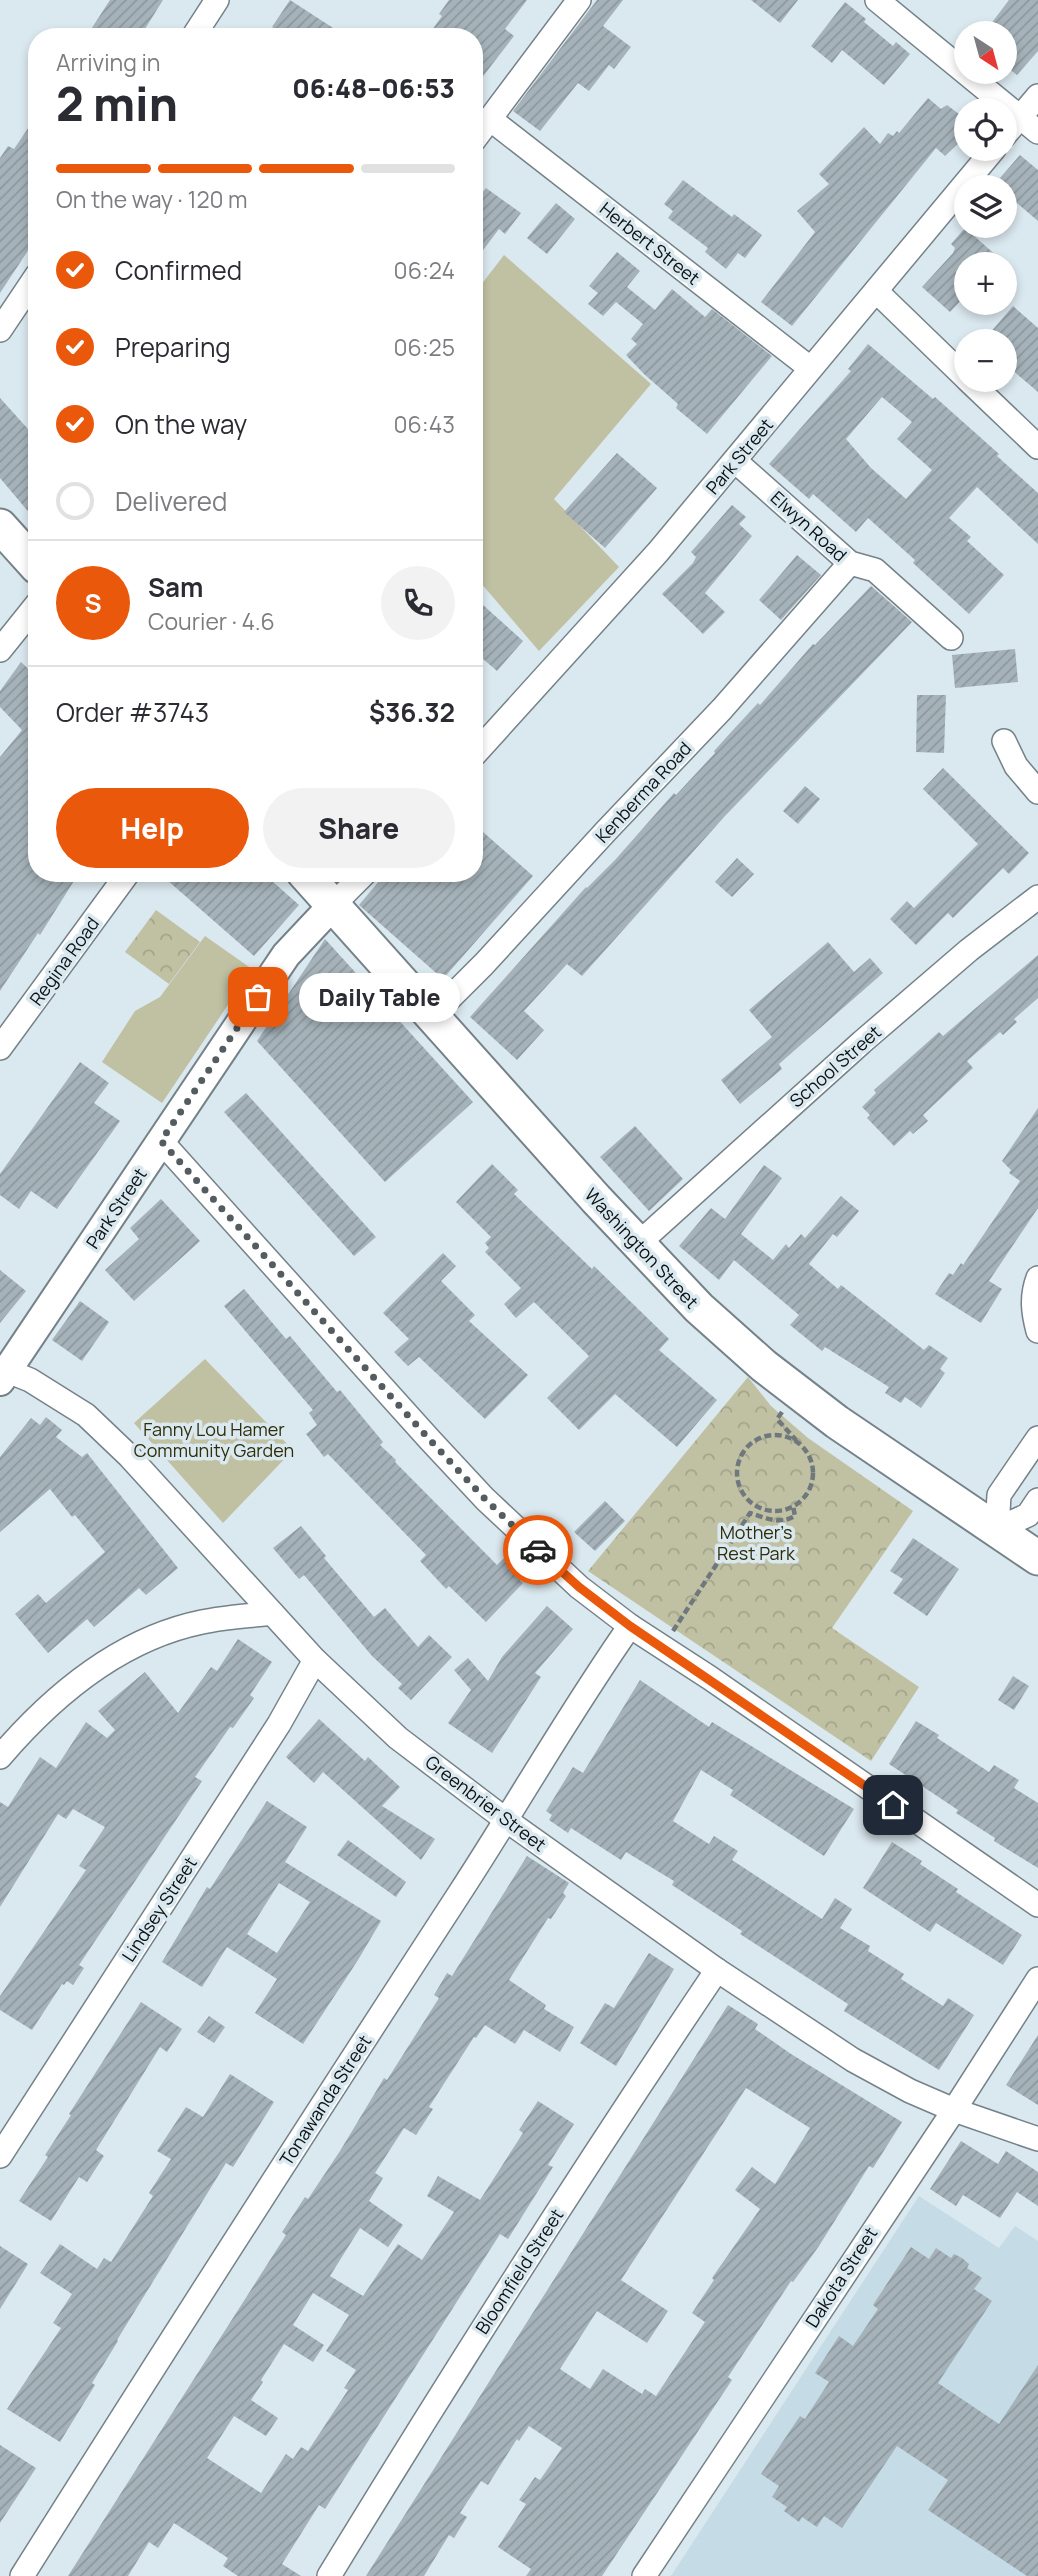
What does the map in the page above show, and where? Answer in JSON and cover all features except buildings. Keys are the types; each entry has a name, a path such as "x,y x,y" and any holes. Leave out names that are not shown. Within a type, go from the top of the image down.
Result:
{"main road":[{"path":"0,526 28,557"},
{"name":"Washington Street","path":"312,882 596,1199 699,1308 764,1366 837,1422 1038,1558"}],"street":[{"path":"199,28 218,0"},
{"path":"483,128 579,0"},
{"path":"877,0 1038,132"},
{"path":"1017,121 1038,96"},
{"name":"Herbert Street","path":"490,119 810,368"},
{"name":"Park Street","path":"483,745 658,552 984,161"},
{"path":"0,330 28,288"},
{"path":"876,291 954,366"},
{"path":"981,392 1038,447"},
{"name":"Elwyn Road","path":"735,461 850,564 875,570 951,638"},
{"name":"Kenberma Road","path":"431,1017 484,964 722,709 850,564"},
{"path":"0,650 28,615"},
{"path":"1004,741 1016,766 1038,792"},
{"name":"Regina Road","path":"0,1048 121,882"},
{"name":"Park Street","path":"2,1373 286,955 356,882"},
{"name":"School Street","path":"639,1243 862,1042 969,950 1038,897"},
{"path":"161,1141 485,1499 579,1587 630,1626 1038,1905"},
{"path":"1038,1278 1033,1292 1033,1312 1038,1331"},
{"name":"Greenbrier Street","path":"2,1373 30,1380 86,1415 129,1456 315,1660 398,1738 506,1820 717,1970 853,2060 909,2091 954,2110 1038,2138"},
{"path":"1038,1438 999,1495 996,1529 1028,1515 1038,1500"},
{"path":"0,1757 31,1721 97,1667 123,1651 154,1637 201,1622 272,1613"},
{"name":"Tonawanda Street","path":"22,2576 211,2276 506,1820 583,1693 630,1626"},
{"name":"Lindsey Street","path":"0,2156 279,1724 315,1660"},
{"name":"Bloomfield Street","path":"328,2576 452,2375 717,1970"},
{"name":"Dakota Street","path":"644,2576 1038,1979"}],"path":[{"path":"773,1435 787,1436 799,1443 808,1453 813,1474 810,1487 803,1498 793,1506 776,1510 763,1508 747,1497 740,1486 738,1466 745,1449 755,1440 773,1435"},
{"path":"673,1654 683,1641 672,1634 750,1513 777,1521 789,1520 795,1516 793,1506"}],"shaded area":[{"path":"919,2196 999,2248 1015,2226 1038,2241 1038,2576 671,2576"}],"green space":[{"path":"504,255 651,384 554,499 619,567 539,651 483,586 483,282"},
{"path":"156,910 200,942 169,984 125,952"},
{"path":"205,936 252,969 162,1103 102,1062 135,1011 160,997"},
{"name":"Fanny Lou Hamer Community Garden","path":"205,1359 293,1450 223,1523 134,1423"},
{"name":"Mother’s Rest Park","path":"748,1377 771,1406 808,1438 913,1511 832,1628 919,1687 871,1761 588,1571"}],"way so far":[{"path":"258,997 161,1141 430,1440 538,1550"}],"place":[{"name":"Daily Table","path":"258,997"}],"route":[{"path":"538,1550 579,1587 630,1626 893,1805"}]}
